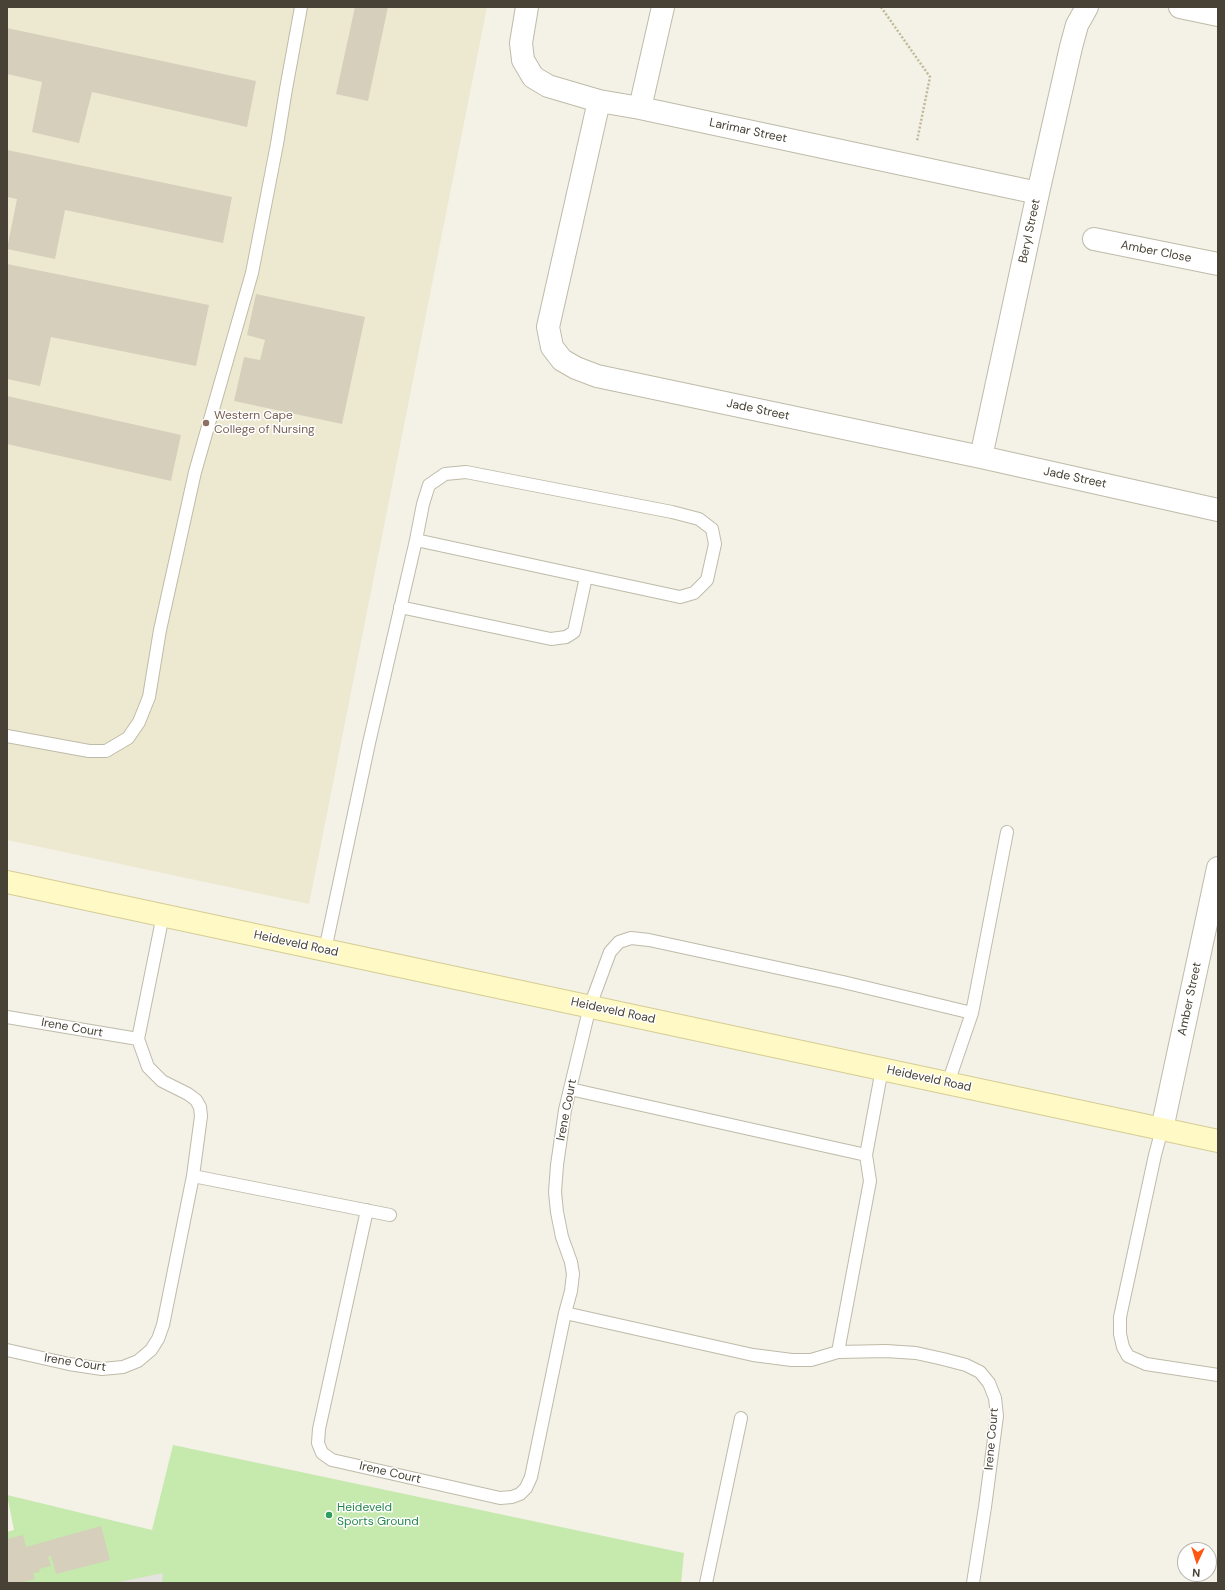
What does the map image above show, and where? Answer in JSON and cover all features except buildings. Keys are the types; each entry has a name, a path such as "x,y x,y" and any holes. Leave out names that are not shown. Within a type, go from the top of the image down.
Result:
{"street":[{"name":"Larimar Street","path":"527,7 521,43 523,60 533,77 548,86 600,102 640,108 1038,193"},
{"path":"640,108 663,7"},
{"name":"Beryl Street","path":"981,457 1071,47 1077,25 1086,7"},
{"path":"1180,7 1218,15"},
{"name":"Jade Street","path":"600,102 548,327 552,347 562,360 576,368 597,376 981,457 1218,510"},
{"name":"Amber Close","path":"1094,239 1218,264"},
{"name":"Amber Street","path":"1162,1129 1218,868"},
{"name":"Heideveld Road","path":"7,882 1218,1141"}],"lane":[{"path":"7,736 89,751 106,751 128,738 139,722 149,697 162,623 195,472 252,273 277,144 301,7"},
{"path":"325,950 367,751 423,504 429,485 445,474 466,472 672,512 698,519 712,529 715,544 707,580 694,594 680,597 608,583 416,540"},
{"path":"400,607 551,639 566,637 574,632 586,577"},
{"path":"948,1083 972,1013 1007,832"},
{"name":"Irene Court","path":"7,1350 69,1364 102,1369 123,1368 138,1361 151,1350 158,1339 163,1325 193,1176 201,1116 200,1106 196,1100 188,1094 162,1081 153,1073 144,1060 138,1040 163,915"},
{"name":"Irene Court","path":"367,1210 319,1429 318,1443 322,1453 332,1460 500,1498 512,1498 520,1494 526,1488 531,1477 571,1291 573,1274 571,1262 562,1236 555,1192 560,1142 565,1110 590,1006 610,952 620,942 631,938 649,940 843,982 972,1013"},
{"name":"Irene Court","path":"7,1016 138,1040"},
{"path":"838,1352 870,1181 866,1155 882,1069"},
{"path":"570,1090 866,1155"},
{"path":"1162,1129 1155,1154 1120,1317 1120,1334 1123,1347 1128,1356 1136,1360 1146,1364 1218,1375"},
{"path":"193,1176 390,1215"},
{"name":"Irene Court","path":"565,1314 745,1353 792,1360 811,1360 838,1352 886,1351 943,1359 966,1365 980,1372 990,1383 995,1398 997,1416 973,1583"},
{"path":"706,1583 741,1418"}],"path":[{"path":"880,7 930,77 912,166"}],"shaded area":[{"name":"Western Cape College of Nursing","path":"7,7 487,7 309,904 7,840"},
{"path":"163,1573 162,1583 114,1583"}],"green space":[{"name":"Heideveld Sports Ground","path":"173,1445 684,1553 681,1583 7,1583 7,1532 14,1530 7,1495 152,1530"}],"place":[{"name":"Western Cape College of Nursing","path":"206,423"},
{"name":"Heideveld Sports Ground","path":"329,1515"}]}
